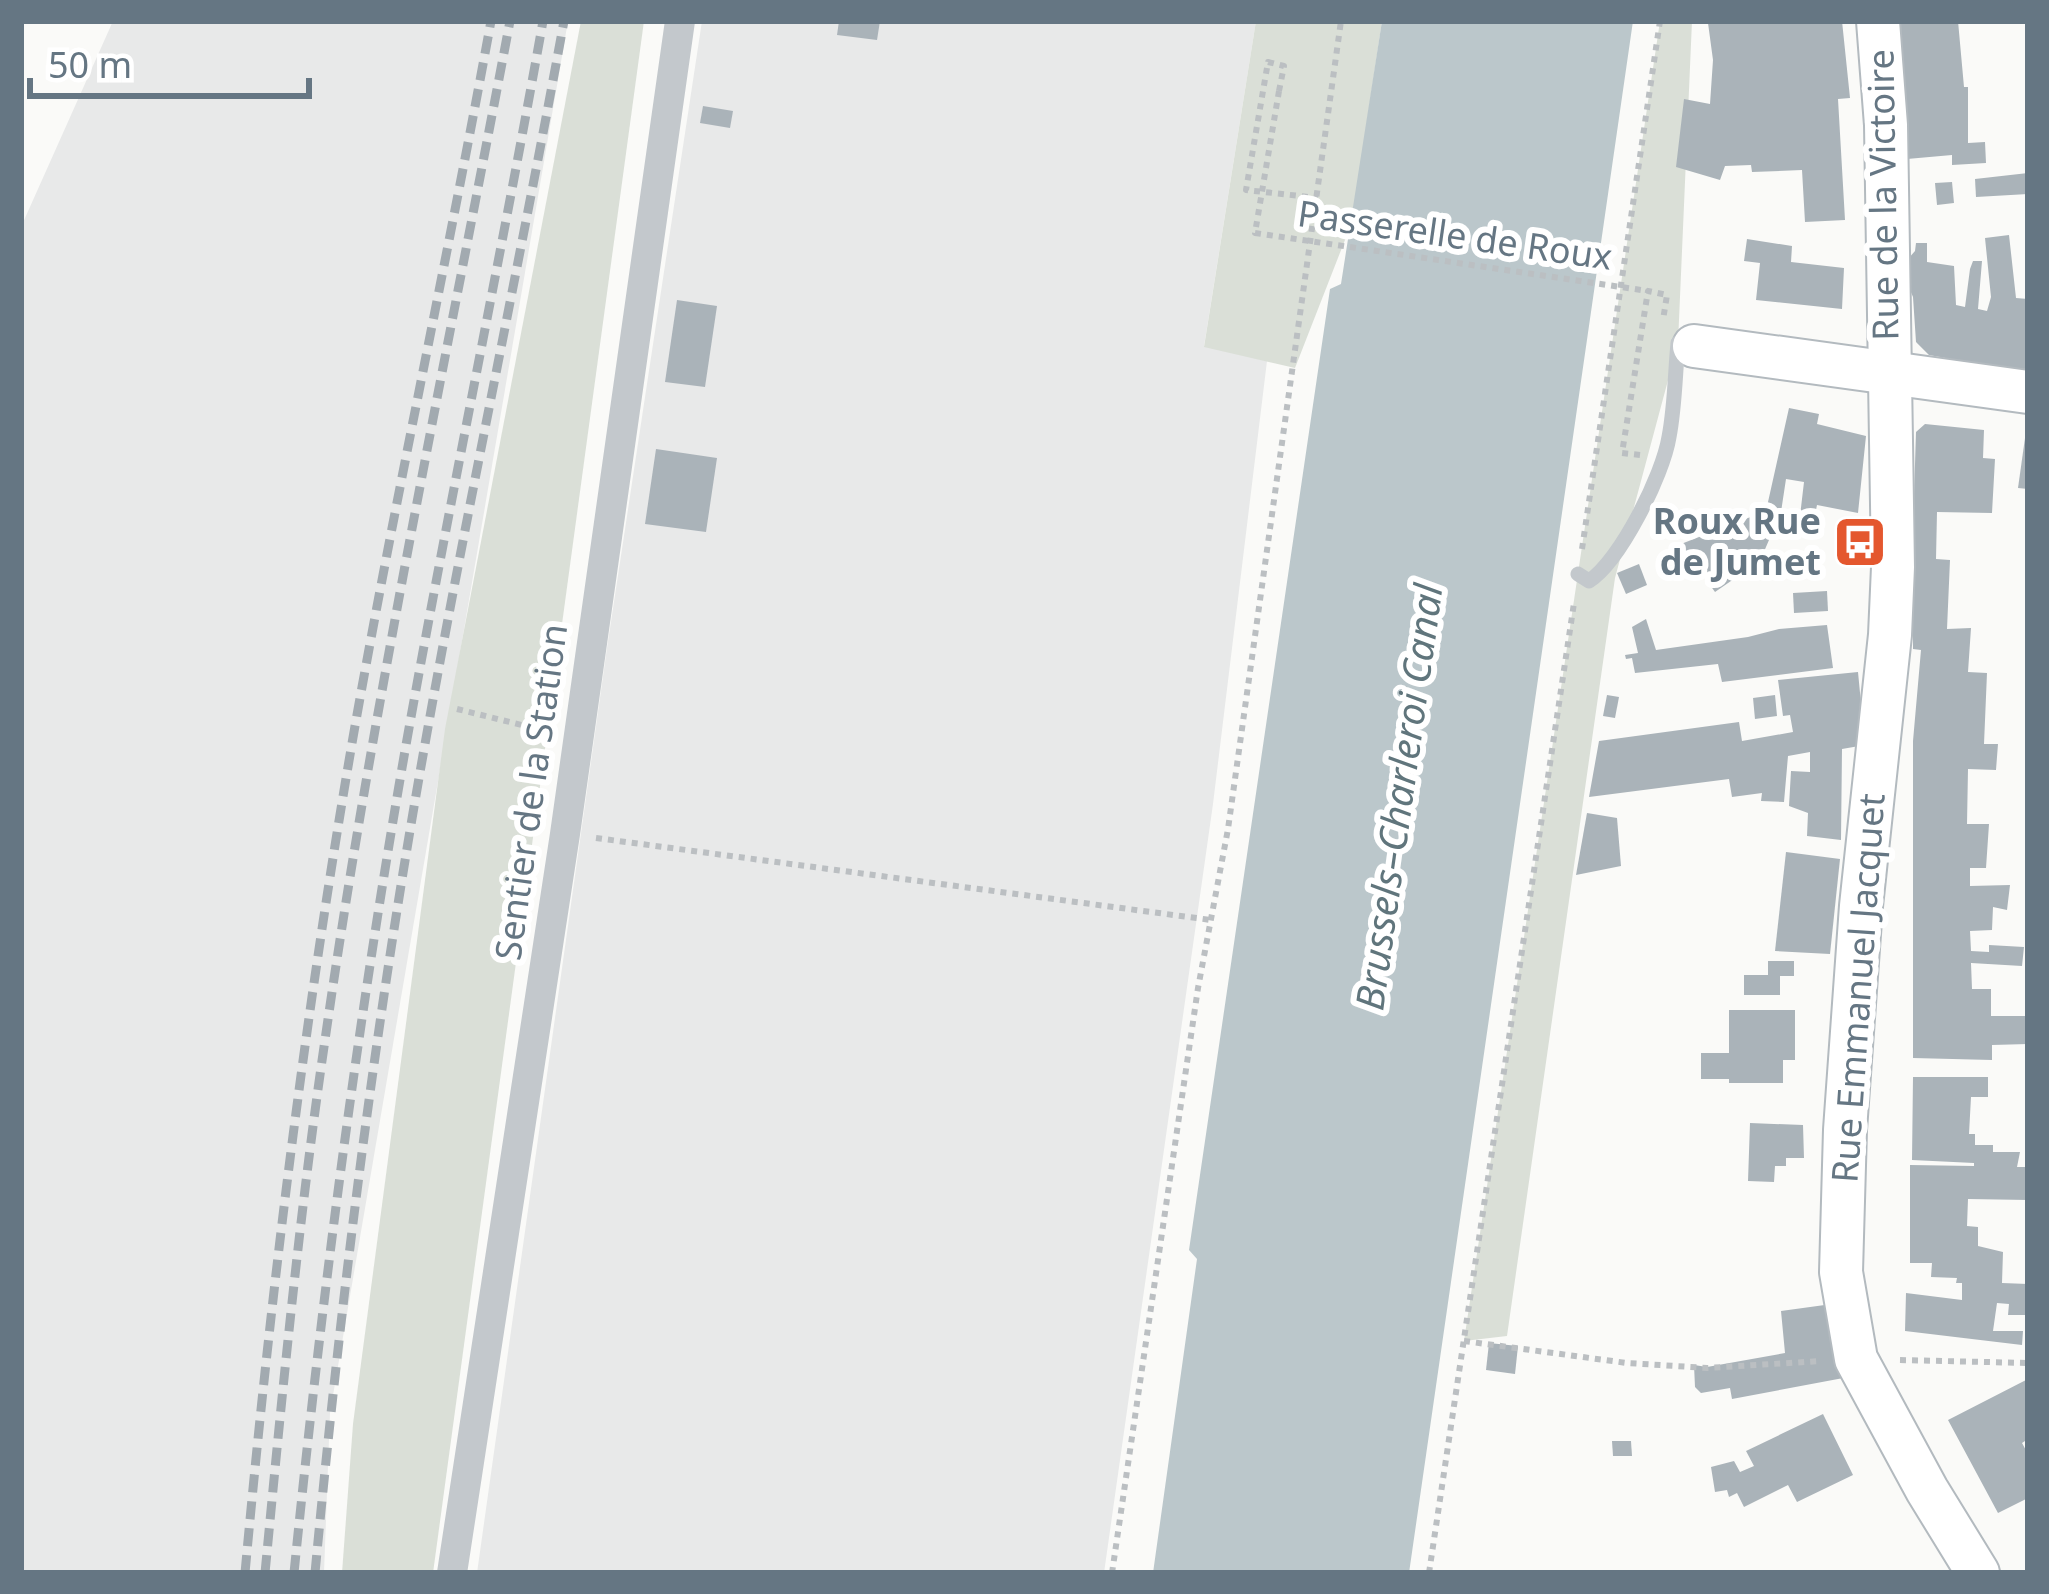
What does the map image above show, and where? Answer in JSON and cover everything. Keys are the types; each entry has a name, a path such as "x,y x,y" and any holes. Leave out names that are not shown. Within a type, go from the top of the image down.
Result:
{"street":[{"name":"Sentier de la Station","path":"452,1573 566,834 680,21"},
{"name":"Rue de la Victoire","path":"1878,21 1886,125 1887,370"},
{"path":"1677,343 2028,392"},
{"name":"Rue Emmanuel Jacquet","path":"1887,370 1890,635 1861,906 1841,1271 1856,1359 1978,1573"}],"lane":[{"path":"1578,574 1589,581 1607,569 1640,510 1669,441 1677,343"}],"path":[{"path":"1112,1573 1228,829 1342,21"},
{"path":"1429,1573 1660,21"},
{"name":"Passerelle de Roux","path":"1318,198 1246,190 1268,62 1284,66 1279,92 1255,232 1648,291"},
{"path":"1643,455 1622,453 1648,291 1667,296 1677,343"},
{"path":"457,709 578,739"},
{"path":"566,834 1211,920"},
{"path":"1464,1341 1627,1363 1707,1368 1856,1359 2028,1363"}],"shaded area":[{"path":"113,21 568,21 330,1413 324,1573 21,1573 21,227"},
{"path":"581,21 644,21 433,1573 342,1573 353,1424 445,729"},
{"path":"702,21 1256,21 1204,346 1267,361 1213,804 1104,1573 477,1573 607,648"},
{"path":"1256,21 1382,21 1352,222 1295,368 1204,347"},
{"path":"1660,21 1692,21 1678,343 1615,578 1507,1336 1464,1341"}],"water":[{"name":"Brussels–Charleroi Canal","path":"1382,21 1633,21 1409,1573 1153,1573 1197,1259 1189,1250 1330,289 1341,284"}],"building":[{"path":"839,21 880,21 877,40 837,35"},
{"path":"1842,21 1850,98 1838,99 1845,220 1805,222 1802,170 1752,172 1751,165 1725,166 1720,180 1676,167 1684,99 1710,104 1713,60 1708,23"},
{"path":"1898,21 1958,21 1964,87 1968,87 1968,143 1985,142 1986,163 1952,165 1952,155 1907,159"},
{"path":"703,106 733,111 730,128 700,123"},
{"path":"2028,173 2028,194 1976,197 1975,179"},
{"path":"1952,182 1954,203 1937,205 1935,183"},
{"path":"2009,235 2016,298 2028,299 2028,373 1929,355 1916,342 1908,285 1908,259 1916,243 1927,243 1927,262 1954,266 1956,305 1965,307 1970,269 1973,261 1982,261 1978,309 1987,311 1991,297 1985,238"},
{"path":"1747,239 1792,246 1791,262 1844,268 1842,309 1756,300 1760,263 1744,261"},
{"path":"677,300 717,306 705,387 665,382"},
{"path":"1789,408 1819,414 1817,424 1866,436 1858,513 1817,505 1815,515 1822,515 1819,536 1798,533 1804,482 1786,479 1781,512 1760,561 1715,592 1681,544 1766,511"},
{"path":"1925,424 1984,430 1983,458 1995,459 1992,513 1937,512 1936,559 1950,560 1947,629 1971,628 1968,672 1987,673 1984,744 1998,744 1996,770 1968,769 1967,824 1989,824 1986,868 1970,868 1970,886 2010,885 2007,910 1993,907 1992,930 1970,931 1971,951 1989,952 1989,945 2024,947 2022,966 1971,963 1972,989 1991,989 1991,1016 2028,1016 2028,1044 1992,1045 1992,1060 1913,1058 1913,741 1921,650 1913,649 1910,626 1916,432"},
{"path":"2028,438 2028,489 2018,488"},
{"path":"656,449 717,458 706,532 645,524"},
{"path":"1639,564 1647,585 1626,594 1617,573"},
{"path":"1827,591 1828,611 1794,613 1793,593"},
{"path":"1646,619 1656,650 1827,625 1833,668 1722,682 1718,664 1635,673 1632,658 1625,655 1638,653 1632,627"},
{"path":"1858,672 1865,745 1842,749 1841,840 1807,836 1808,813 1789,806 1791,771 1810,772 1810,752 1788,756 1784,802 1761,801 1762,793 1732,797 1729,779 1589,797 1599,741 1739,722 1742,741 1793,732 1790,715 1783,716 1778,680"},
{"path":"1607,695 1619,697 1615,718 1603,716"},
{"path":"1775,695 1777,716 1755,719 1753,698"},
{"path":"1587,813 1617,818 1621,866 1576,875"},
{"path":"1786,852 1840,859 1830,954 1775,951"},
{"path":"1768,961 1794,961 1794,976 1780,976 1780,995 1744,995 1744,975 1768,975"},
{"path":"1729,1010 1795,1010 1795,1060 1783,1060 1783,1083 1701,1079 1701,1053 1729,1053"},
{"path":"1913,1077 1988,1077 1988,1097 1971,1097 1969,1134 1975,1134 1975,1145 1993,1145 1993,1152 2020,1152 2017,1167 2028,1167 2028,1200 1968,1199 1967,1226 1978,1227 1978,1246 2003,1252 2002,1283 2028,1284 2028,1315 2008,1315 2009,1304 1997,1303 1993,1331 2023,1331 2022,1345 1905,1331 1906,1293 1962,1300 1962,1283 1956,1283 1957,1278 1931,1277 1932,1263 1910,1263 1910,1165 1974,1166 1912,1160"},
{"path":"1750,1123 1803,1125 1804,1158 1786,1158 1786,1166 1775,1166 1774,1182 1748,1181"},
{"path":"1832,1304 1854,1376 1732,1399 1730,1388 1701,1393 1695,1387 1694,1365 1707,1367 1785,1353 1781,1311"},
{"path":"1489,1343 1518,1346 1515,1374 1486,1370"},
{"path":"2026,1380 2028,1439 2022,1443 2028,1454 2028,1498 1998,1513 1948,1420"},
{"path":"1823,1414 1853,1475 1797,1502 1788,1485 1744,1507 1737,1493 1729,1497 1727,1490 1715,1492 1711,1467 1734,1461 1740,1472 1754,1466 1746,1451"},
{"path":"1612,1441 1631,1441 1632,1456 1613,1456"}],"railway":[{"path":"245,1573 291,1148 337,831 491,21"},
{"path":"265,1573 307,1173 344,912 510,21"},
{"path":"294,1573 342,1158 372,951 422,654 543,21"},
{"path":"315,1573 361,1157 407,847 564,21"}],"place":[{"name":"Roux Rue de Jumet","path":"1860,542"}]}
